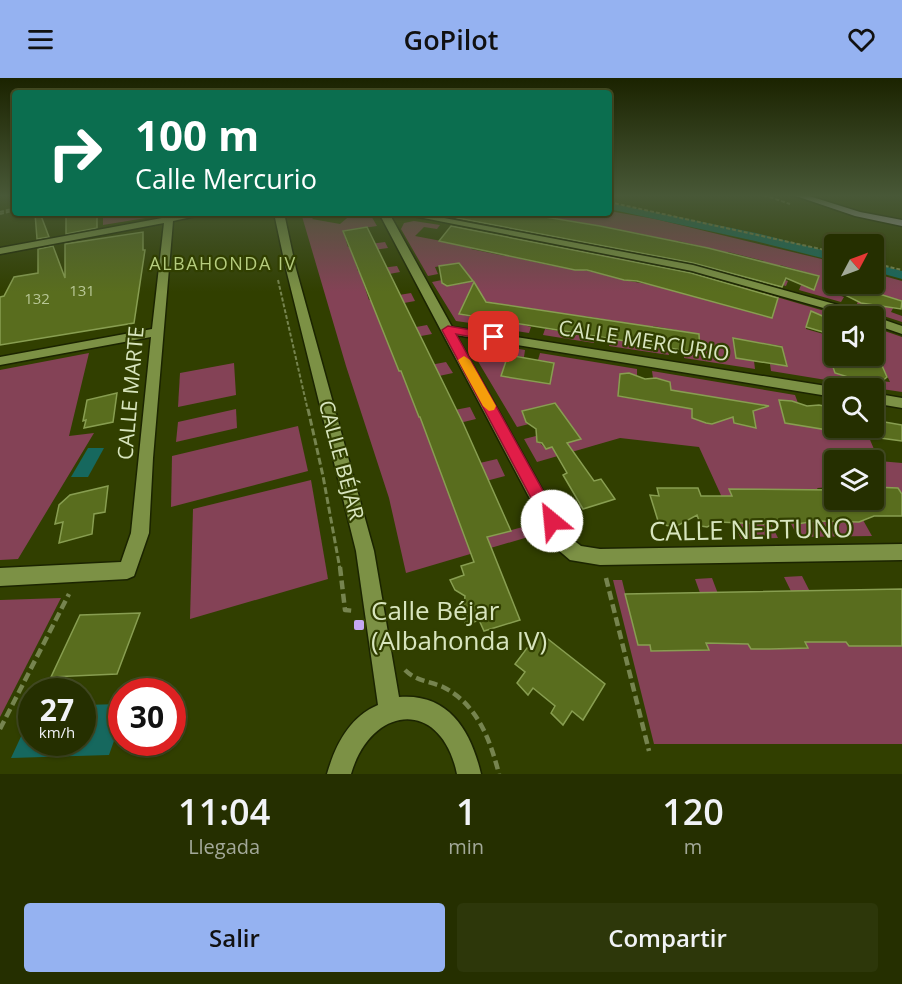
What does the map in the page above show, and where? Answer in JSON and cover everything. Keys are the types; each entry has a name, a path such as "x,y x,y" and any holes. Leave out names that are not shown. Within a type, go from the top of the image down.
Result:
{"street":[{"path":"0,251 119,227"},
{"name":"CALLE MARTE","path":"0,577 128,570 141,533 145,458 168,227"},
{"name":"CALLE BÉJAR","path":"282,227 291,270 363,540 390,710"},
{"name":"CALLE NEPTUNO","path":"392,227 562,542 577,554 600,558 902,552"},
{"path":"479,227 691,268 829,306"},
{"path":"884,324 902,330"},
{"name":"CALLE MERCURIO","path":"448,330 824,390"},
{"path":"0,361 157,332"},
{"path":"884,400 902,403"},
{"path":"339,774 347,750 356,734 368,722 390,710 409,708 437,717 446,724 461,746 469,774"}],"path":[{"path":"730,227 824,250"},
{"path":"884,266 902,270"},
{"path":"276,271 326,488 337,546 345,610 359,612"},
{"path":"606,578 649,751"},
{"path":"0,729 69,594"},
{"path":"404,669 412,679 444,688 463,698 480,720 494,754 499,774"}],"shaded area":[{"path":"305,227 367,227 343,231 348,247 385,242 388,248 352,253 358,271 397,266 400,272 362,279 369,300 411,293 415,301 404,303 384,333 427,325 432,334 388,342 425,366 446,362 453,373 406,383 419,417 470,407 476,419 426,431 441,472 497,459 505,476 448,491 467,542 530,525 535,535 406,573 389,498 346,366"},
{"path":"402,227 424,227 415,236 452,243 451,231 447,231 450,227 495,235 481,237 471,249 505,256 514,244 506,237 542,244 540,248 529,246 521,259 554,266 561,253 551,251 553,246 587,252 579,269 602,274 607,262 596,259 599,254 634,261 622,279 652,285 644,269 646,264 750,289 748,295 772,317 776,303 761,299 763,293 824,311 824,317 810,314 806,329 824,334 824,366 833,366 835,373 854,378 824,380 771,371 770,364 787,366 782,346 734,339 744,359 754,361 755,369 684,358 684,350 700,352 699,334 653,326 652,344 668,348 669,355 609,346 610,339 626,341 627,323 584,316 580,333 595,336 594,343 543,335 545,329 560,331 564,314 522,307 517,323 531,327 529,333 483,326 485,320 500,321 506,305 466,298 459,314 472,317 470,323 456,321 432,282 442,280 448,286 473,281 459,263 435,267 438,274 428,276"},
{"path":"576,227 690,227 824,260 824,294 844,297 841,302 799,290 801,285 815,288 819,276 780,265 785,280 788,281 786,286 746,275 764,261 728,252 723,263 713,249 678,241 674,252 662,250 665,239 632,232 628,243"},
{"path":"884,276 902,281 902,301 898,299 891,312 902,316 902,322 884,316 884,306 873,306 878,294 884,294"},
{"path":"858,301 873,306 856,306"},
{"path":"884,331 902,337 902,392 884,389 884,381 890,382 882,366"},
{"path":"485,343 525,350 524,357 508,355 502,375 550,384 554,363 538,360 540,353 637,369 637,376 620,374 618,396 670,405 670,382 653,378 652,371 795,395 798,403 779,400 785,423 804,426 821,423 824,438 869,438 874,450 824,450 824,488 817,488 824,499 824,510 831,510 837,520 863,520 872,536 798,537 790,522 816,522 798,489 730,489 764,524 770,522 778,538 741,539 699,447 620,438 537,462 524,439 536,436 546,449 580,439 522,411 529,424 517,427 473,353 474,347","holes":["691,395 751,403 756,427 734,423 733,413 712,424 692,418"]},
{"path":"89,353 69,436 94,433 18,559 0,560 0,370"},
{"path":"234,363 236,395 178,407 180,373"},
{"path":"236,409 237,428 176,442 178,422"},
{"path":"298,426 308,471 171,507 172,456"},
{"path":"884,461 902,463 902,494 897,488 884,487"},
{"path":"311,480 328,579 190,619 193,509"},
{"path":"802,576 835,641 846,641 849,646 902,646 902,744 654,744 613,580 622,580 638,645 650,645 651,651 708,650 707,643 718,643 695,579 712,578 737,644 748,644 751,649 808,648 805,642 816,642 784,577"},
{"path":"61,598 0,717 0,600"}],"water":[{"path":"88,448 104,448 88,477 71,477"},
{"path":"108,704 108,755 96,755 96,705"},
{"path":"18,743 18,756 76,756 11,758"}],"building":[{"path":"36,227 45,227 49,237 37,239"},
{"path":"66,227 97,227 97,228 66,234"},
{"path":"367,227 463,423 511,531 487,537 520,620 484,631 479,620 466,625 463,614 465,596 455,590 450,580 464,575 461,566 474,562 420,417 401,371 399,371 343,231"},
{"path":"450,227 459,227 691,273 778,298 772,318 637,281 439,241"},
{"path":"507,227 607,227 708,248 819,276 814,290 786,278 782,287 693,263"},
{"path":"143,232 143,250 145,250 134,323 0,345 0,297 4,296 14,277 38,273 38,249 53,246 65,278 65,244"},
{"path":"459,263 473,281 447,286 442,283 439,266"},
{"path":"474,282 486,302 699,334 700,353 459,314"},
{"path":"843,294 879,294 902,301 901,309 861,303"},
{"path":"811,311 824,317 823,332 806,327"},
{"path":"733,338 782,347 787,366 736,358"},
{"path":"508,355 554,363 550,384 501,376"},
{"path":"833,366 882,366 887,377 884,380 848,377 835,373"},
{"path":"629,373 645,379 656,378 670,382 671,390 769,406 753,411 756,428 734,423 733,417 712,424 706,423 692,418 692,409 618,396 620,374"},
{"path":"117,393 113,422 84,428 87,400"},
{"path":"779,400 807,406 824,406 824,429 785,423"},
{"path":"555,403 581,439 567,443 594,481 601,479 615,499 583,509 563,475 567,473 552,447 546,449 542,443 537,442 536,429 526,422 522,411"},
{"path":"884,422 902,425 902,441 880,438 884,438"},
{"path":"108,486 105,512 94,514 92,534 59,543 63,522 55,524 59,505 70,495"},
{"path":"884,487 898,488 902,494 902,516 874,516 859,522 816,521 797,524 781,519 764,524 718,522 707,527 701,526 697,515 675,527 659,524 650,495 659,496 657,488 698,488 701,496 732,496 729,489 824,490 824,510 884,510"},
{"path":"902,589 902,646 849,646 846,642 805,642 808,648 770,649 751,649 748,644 706,643 709,650 651,651 650,645 638,645 625,594"},
{"path":"140,613 117,674 51,677 80,615"},
{"path":"539,632 605,684 583,720 572,711 563,725 551,713 555,706 533,688 528,695 517,683 525,672 515,664"}],"waterway":[{"path":"711,227 824,254"},
{"path":"884,270 902,275"}],"slow traffic":[{"path":"464,360 489,406"}],"place":[{"name":"Calle Béjar (Albahonda IV)","path":"359,625"}],"district":[{"name":"ALBAHONDA IV","path":"223,263"}],"route":[{"path":"494,337 448,330 552,521"}]}
